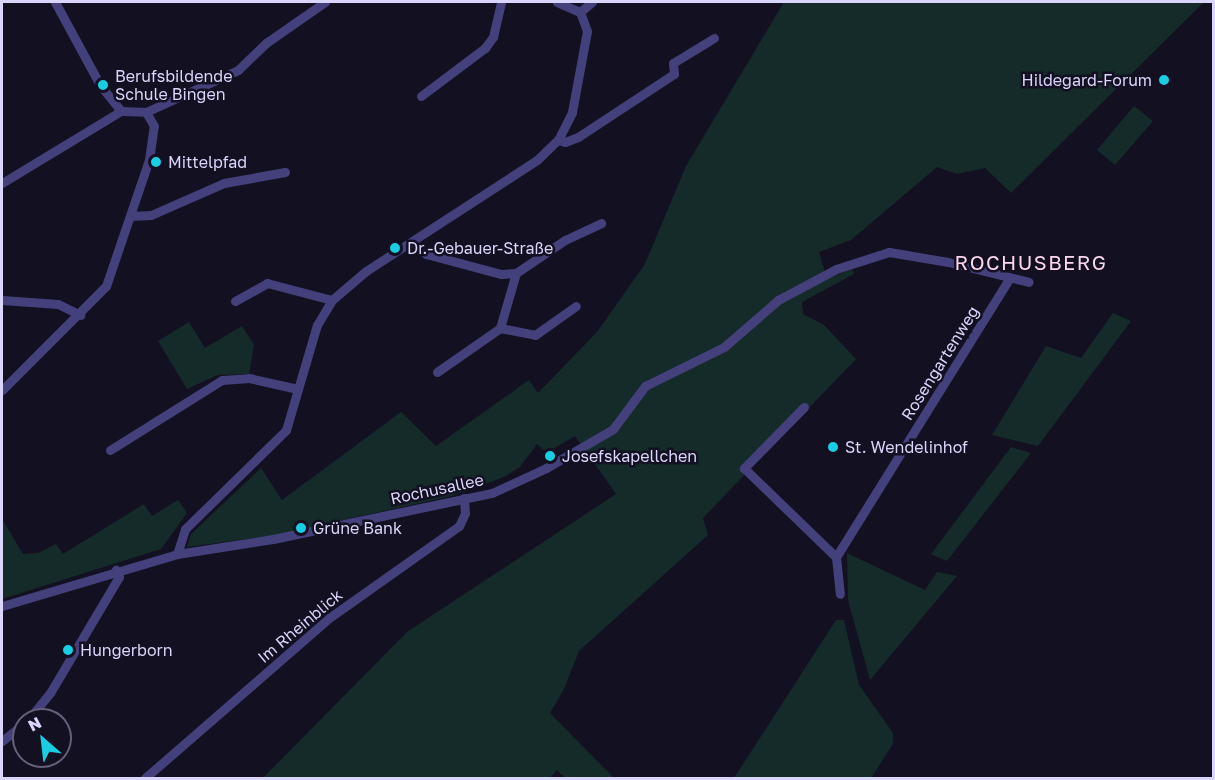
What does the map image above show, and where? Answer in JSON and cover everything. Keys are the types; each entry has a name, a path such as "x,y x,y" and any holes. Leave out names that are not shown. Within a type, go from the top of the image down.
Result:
{"street":[{"path":"55,2 100,85 121,111"},
{"path":"2,183 121,111 146,112 238,69 281,32 325,2"},
{"path":"421,96 485,48 493,38 501,2"},
{"path":"177,554 185,530 280,439 293,415 316,325 332,300 366,272 537,160 558,140 572,112 587,45 586,25 580,12 557,2"},
{"path":"580,12 592,2"},
{"path":"558,140 578,137 674,75 673,63 714,38"},
{"path":"2,390 81,315 106,286 154,135 146,112"},
{"path":"130,216 160,212 224,183 285,172"},
{"path":"413,242 426,254 501,274 516,273 565,240 601,223"},
{"name":"Rochusallee","path":"2,606 116,570 177,554 273,539 492,493 546,468 613,429 645,386 724,347 778,300 836,269 889,252 948,262 1029,282"},
{"path":"437,372 500,328 516,273"},
{"name":"Rosengartenweg","path":"836,556 1010,278"},
{"path":"236,301 267,283 332,300"},
{"path":"2,300 58,304 81,315"},
{"path":"500,328 535,334 576,306"},
{"path":"110,450 222,380 249,378 298,389"},
{"path":"804,406 744,468 836,556 840,594"},
{"name":"Im Rheinblick","path":"145,778 329,618 459,526 465,513 464,498"},
{"path":"38,708 50,693 119,577 116,570"}],"green space":[{"path":"784,2 1204,2 1011,193 985,168 957,174 937,167 851,240 819,252 827,279 852,269 854,274 802,302 803,314 824,325 856,359 703,518 708,535 579,651 564,689 550,713 614,778 565,778 557,770 550,778 263,778 407,632 616,494 575,436 546,453 537,444 520,467 504,477 452,496 270,536 187,547 191,534 261,468 282,500 401,412 436,446 529,380 538,393 597,332 645,264 686,166"},
{"path":"1134,106 1153,121 1115,165 1097,150"},
{"path":"1113,313 1131,321 1038,446 992,435 1046,346 1081,358"},
{"path":"189,322 205,348 242,326 254,345 249,374 218,375 187,389 158,341"},
{"path":"1011,447 1031,453 947,561 931,554"},
{"path":"178,500 187,513 161,549 2,599 2,519 23,554 38,553 56,544 63,554 144,504 152,516"},
{"path":"847,553 925,590 937,572 957,576 870,680 848,600"},
{"path":"836,620 844,620 859,685 893,733 893,744 871,778 734,778"}],"place":[{"name":"Hildegard-Forum","path":"1164,80"},
{"name":"Berufsbildende Schule Bingen","path":"103,85"},
{"name":"Mittelpfad","path":"156,162"},
{"name":"Dr.-Gebauer-Straße","path":"395,248"},
{"name":"St. Wendelinhof","path":"833,447"},
{"name":"Josefskapellchen","path":"550,456"},
{"name":"Grüne Bank","path":"301,528"},
{"name":"Hungerborn","path":"68,650"}],"district":[{"name":"ROCHUSBERG","path":"1031,262"}]}
